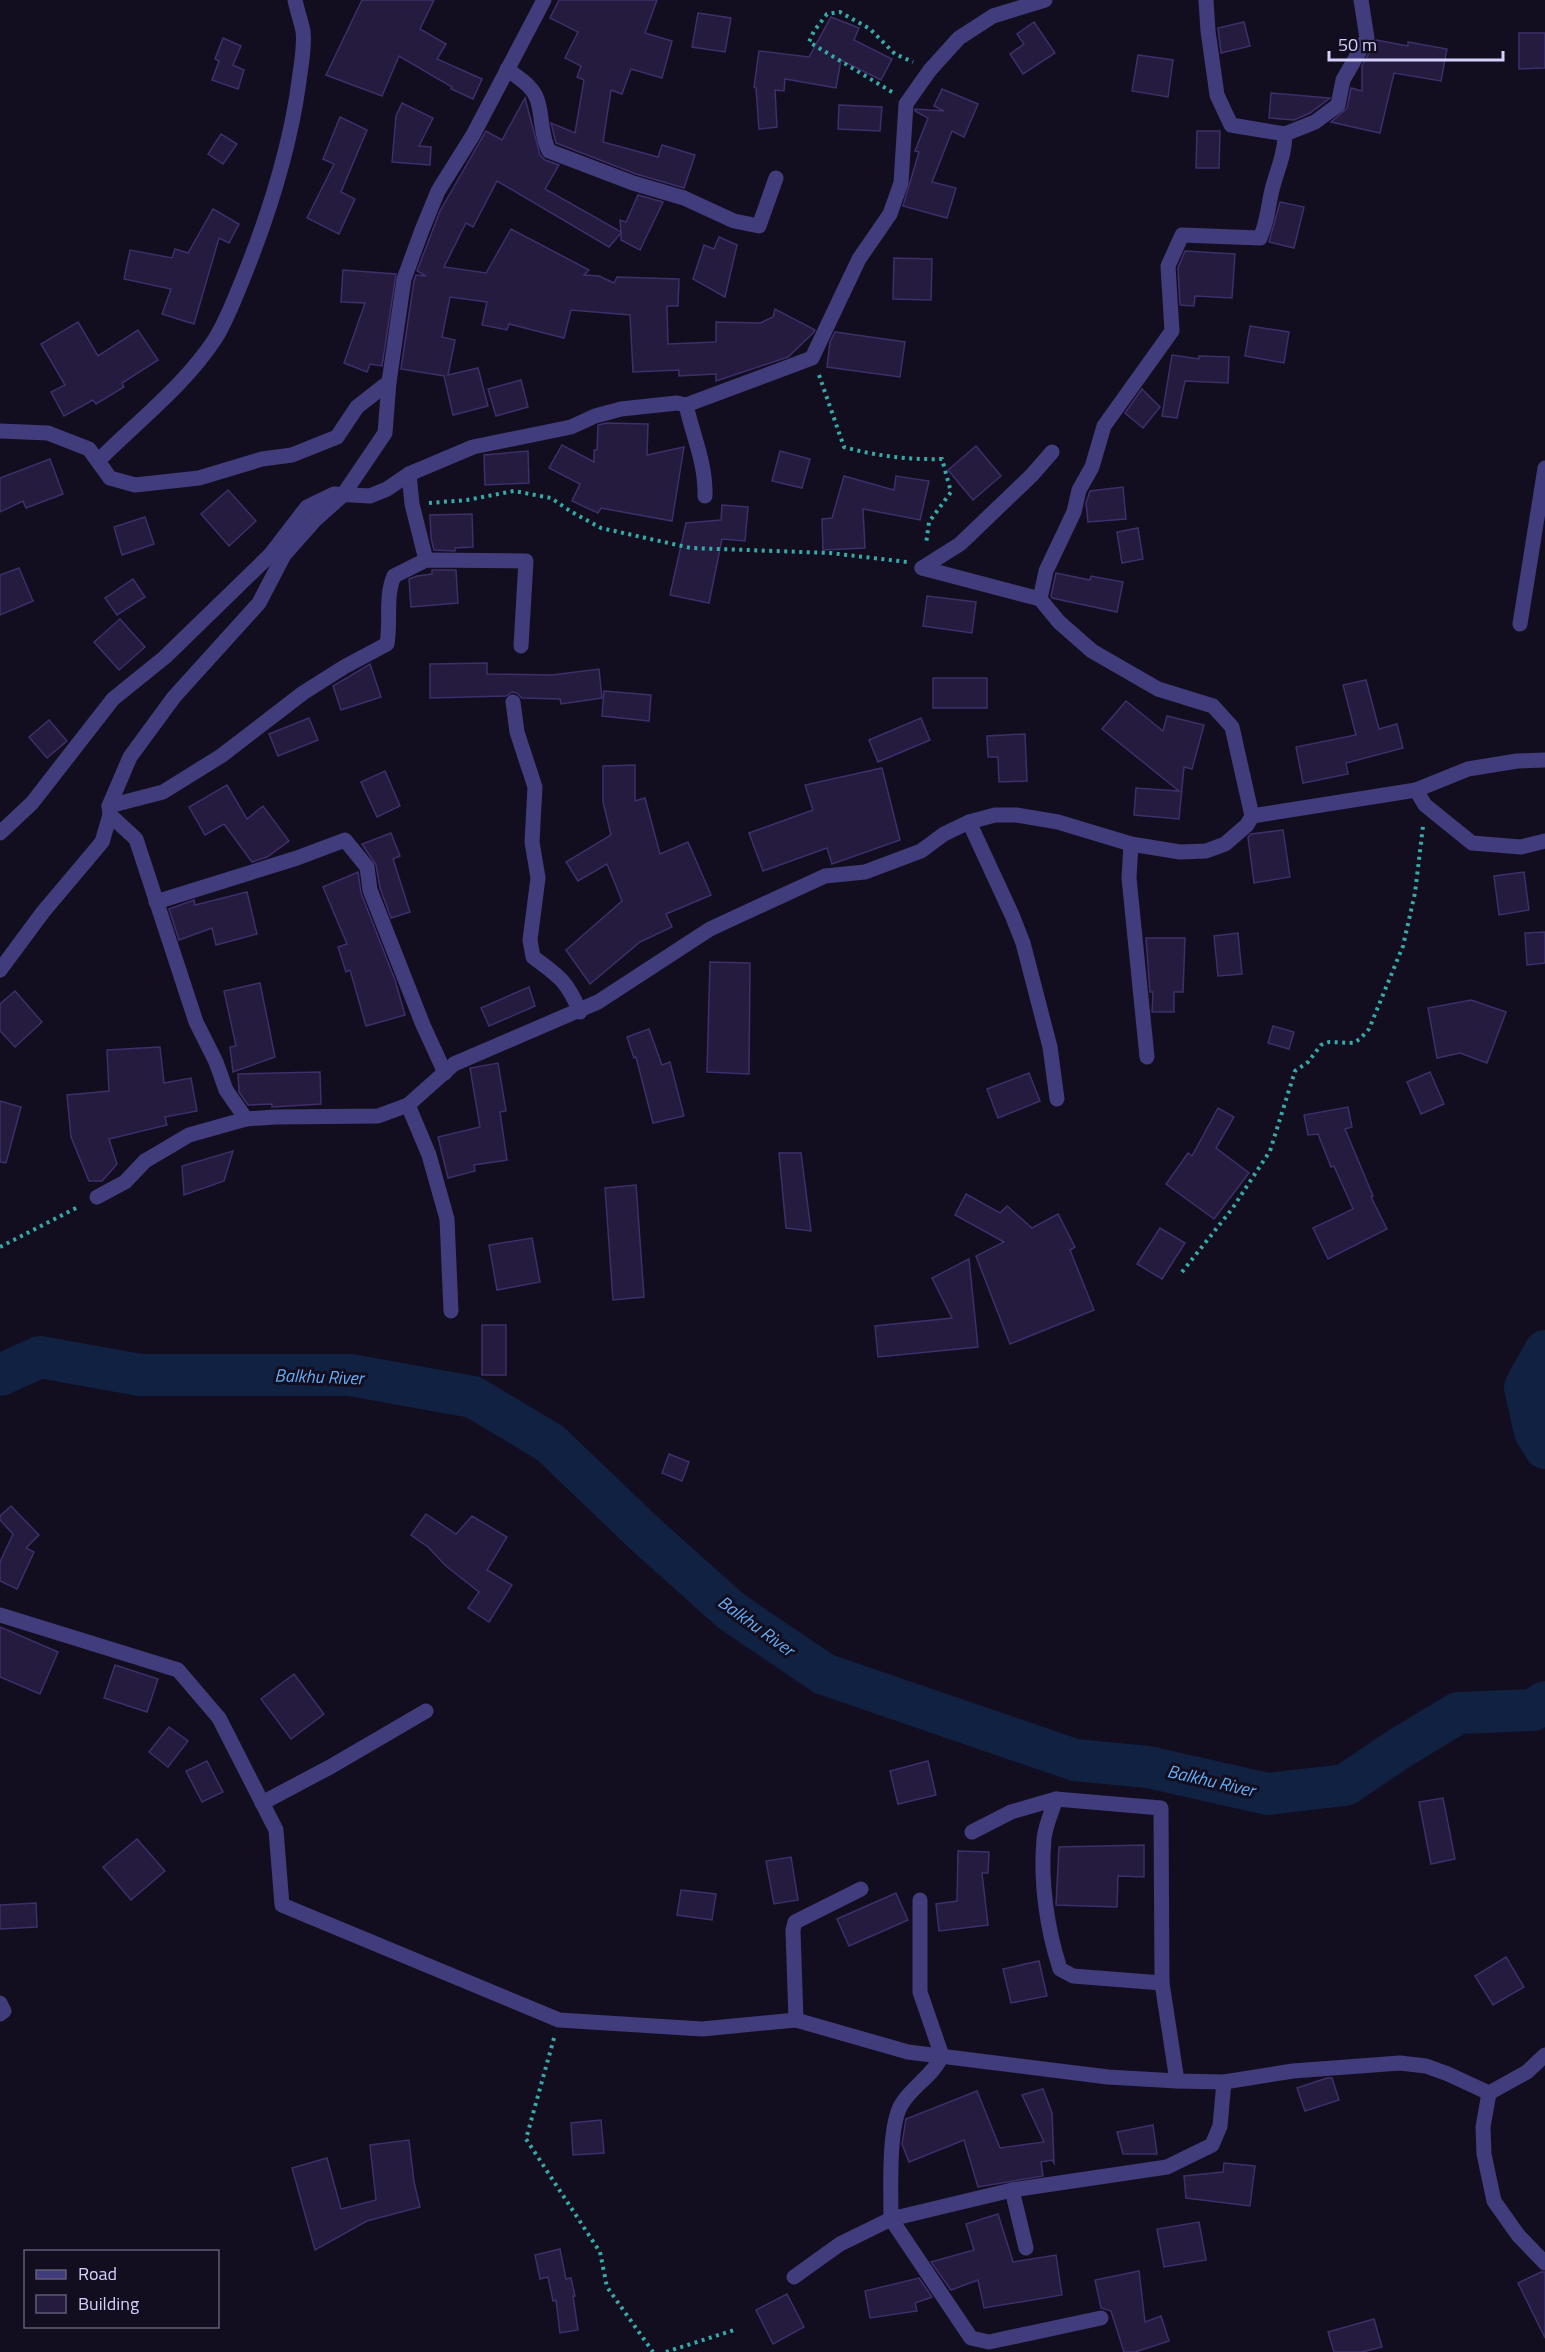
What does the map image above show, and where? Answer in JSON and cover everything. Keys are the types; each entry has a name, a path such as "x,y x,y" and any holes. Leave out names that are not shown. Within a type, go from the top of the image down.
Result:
{"street":[{"path":"99,460 183,380 216,337 241,283 272,196 293,123 303,32 295,0"},
{"path":"0,970 43,912 102,842 110,810 130,757 174,697 259,603 284,555 315,520 343,495 385,433 389,382 404,279 438,191 473,135 544,0"},
{"path":"0,833 32,803 113,699 165,657 270,555 307,507 334,494 370,496 387,489 409,474 473,447 570,427 595,416 621,409 677,403 686,405 812,358 859,259 890,214 901,183 906,104 930,70 959,38 993,16 1046,0"},
{"path":"1206,0 1217,95 1231,125 1285,134 1315,122 1338,105 1343,80 1367,38 1361,0"},
{"path":"507,69 528,85 537,99 543,141 549,151 633,183 684,198 734,221 759,226 776,178"},
{"path":"1040,599 1046,571 1074,512 1079,490 1092,467 1104,426 1172,331 1168,266 1182,235 1260,238 1267,222 1273,187 1285,152 1285,134"},
{"path":"0,431 48,433 89,449 110,478 135,484 199,478 262,459 292,455 337,438 357,407 389,382"},
{"path":"686,405 706,477 705,496"},
{"path":"922,568 960,544 1024,483 1052,452"},
{"path":"1520,624 1545,468"},
{"path":"409,474 412,504 426,560"},
{"path":"110,810 163,792 221,756 303,693 387,644 390,629 388,588 394,576 426,560 526,561 521,646"},
{"path":"97,1197 125,1182 145,1161 189,1135 246,1119 378,1116 408,1105 454,1064 580,1012 710,929 825,876 865,872 921,850 944,834 969,822 995,815 1016,815 1058,822 1131,844 1180,852 1206,851 1225,844 1247,825 1252,816 1232,727 1213,706 1158,688 1092,651 1059,622 1040,599 922,568"},
{"path":"513,702 517,732 535,787 532,842 538,878 530,940 533,957 563,979 571,990 580,1012"},
{"path":"1252,816 1416,790 1468,769 1516,761 1545,760"},
{"path":"1416,790 1425,805 1472,843 1521,847 1545,841"},
{"path":"110,810 136,839 196,1022 216,1062 226,1090 246,1119"},
{"path":"969,822 1023,943 1050,1047 1057,1099"},
{"path":"156,902 297,858 345,840 367,867 370,890 423,1025 445,1073"},
{"path":"1131,844 1129,878 1147,1057"},
{"path":"408,1105 429,1155 447,1218 452,1311"},
{"path":"0,1615 178,1670 219,1718 276,1830 282,1905 559,2020 702,2029 796,2020 908,2052 1108,2077 1178,2081 1224,2082 1272,2073 1400,2062 1426,2066 1490,2094"},
{"path":"262,1803 330,1767 426,1711"},
{"path":"972,1832 1011,1812 1056,1799 1161,1808 1162,1983 1178,2081"},
{"path":"1056,1799 1044,1837 1043,1877 1054,1952 1060,1969 1073,1976 1162,1983"},
{"path":"796,2020 793,1930 795,1922 861,1889"},
{"path":"920,1900 920,1992 942,2056 930,2076 904,2100 894,2124 891,2219 971,2338 989,2343 1101,2318"},
{"path":"0,2003 4,2011 0,2014"},
{"path":"1545,2055 1527,2072 1490,2094 1483,2127 1484,2154 1494,2201 1518,2235 1545,2263"},
{"path":"794,2277 840,2244 891,2219 1012,2190 1167,2167 1212,2145 1220,2126 1224,2082"},
{"path":"1012,2190 1026,2248"}],"path":[{"path":"906,104 900,95 809,42 814,32 827,14 840,12 870,30 895,54 930,70"},
{"path":"412,504 467,500 514,491 551,498 601,528 691,548 830,553 892,559 922,568 929,522 951,492 942,459 915,460 872,454 844,447 831,405 812,358"},
{"path":"1182,1272 1232,1209 1270,1151 1295,1071 1308,1062 1321,1045 1329,1042 1353,1043 1369,1029 1403,946 1414,893 1425,805"},
{"path":"0,1247 97,1197"},
{"path":"559,2020 526,2139 600,2252 607,2287 653,2352"},
{"path":"666,2352 734,2330"}],"building":[{"path":"362,0 434,0 420,29 446,44 437,59 482,79 473,99 451,89 452,87 399,56 382,96 326,75"},
{"path":"559,0 657,0 645,33 672,41 662,78 631,69 622,94 611,90 603,142 658,157 662,145 695,155 684,188 636,174 556,143 551,123 575,133 584,80 577,77 581,66 565,58 578,32 550,18"},
{"path":"698,13 731,18 725,52 692,47"},
{"path":"831,17 859,28 854,40 892,59 881,80 841,60 836,88 785,79 784,91 775,90 777,127 759,129 756,88 754,87 759,51 809,57"},
{"path":"1034,22 1055,53 1023,74 1010,54 1024,44 1017,34"},
{"path":"1244,22 1250,46 1221,53 1218,28"},
{"path":"1519,33 1545,33 1545,68 1519,69"},
{"path":"223,38 241,46 233,65 244,70 238,89 212,80 219,61 215,59"},
{"path":"1376,40 1408,46 1408,42 1447,49 1441,81 1394,73 1380,133 1331,122 1347,108 1351,88 1362,91 1362,66"},
{"path":"1138,55 1173,60 1168,97 1132,91"},
{"path":"942,89 978,104 964,137 952,131 932,182 956,188 947,218 903,206 919,152 915,151 928,118 915,109 944,111 934,106"},
{"path":"1271,93 1330,98 1310,113 1294,120 1269,118"},
{"path":"525,98 540,155 545,160 559,165 545,189 621,232 620,220 626,222 638,195 663,202 640,250 621,240 621,233 609,247 497,181 473,227 466,223 444,267 486,273 511,229 589,270 584,275 599,276 614,283 617,277 679,279 678,306 667,306 668,344 716,342 716,322 760,323 773,317 775,309 815,330 813,333 788,357 716,381 716,374 679,376 679,370 633,372 630,315 571,310 564,338 509,324 507,330 482,325 487,302 450,297 442,337 455,340 448,375 478,368 488,406 453,415 444,376 401,369 414,281 416,275 426,276 417,271 440,211 486,131 502,140"},
{"path":"402,103 433,118 419,146 431,147 430,165 392,162 396,116"},
{"path":"839,105 882,107 880,131 838,129"},
{"path":"340,117 367,130 341,192 355,199 339,234 307,218 334,164 323,159"},
{"path":"1197,131 1220,131 1219,168 1196,168"},
{"path":"221,134 237,144 223,164 208,154"},
{"path":"1280,202 1304,207 1294,248 1269,242"},
{"path":"213,209 239,224 229,243 219,238 194,324 162,314 171,289 124,279 130,250 172,258 175,249 188,253"},
{"path":"719,237 737,245 725,297 693,279 704,245 714,249"},
{"path":"1185,251 1235,254 1232,298 1195,296 1194,306 1180,305 1178,268"},
{"path":"894,258 932,259 931,300 893,299"},
{"path":"343,270 396,274 382,366 370,364 367,372 344,363 365,303 341,302"},
{"path":"78,322 98,356 138,330 158,360 122,383 124,387 96,404 93,400 64,416 51,392 65,385 41,344"},
{"path":"1250,326 1289,332 1284,363 1245,356"},
{"path":"835,332 905,342 900,377 827,367 830,342"},
{"path":"1172,355 1199,359 1199,356 1229,357 1228,383 1185,381 1177,418 1162,416"},
{"path":"521,380 528,407 496,416 488,389"},
{"path":"1142,389 1160,407 1143,428 1125,413"},
{"path":"606,423 648,424 647,455 684,447 672,521 601,508 598,513 572,501 580,484 549,468 562,445 594,462 598,425"},
{"path":"976,446 1001,476 973,500 948,470"},
{"path":"528,451 529,483 485,485 484,455"},
{"path":"780,451 810,459 802,488 772,481"},
{"path":"50,459 63,494 26,508 23,501 0,512 0,478"},
{"path":"844,476 894,490 896,476 929,481 920,520 863,509 865,548 823,550 822,519 832,518"},
{"path":"1123,487 1126,519 1088,522 1086,503 1090,491"},
{"path":"228,490 256,521 229,546 201,514"},
{"path":"722,505 748,507 745,541 722,539 709,603 670,595 686,523 721,520"},
{"path":"472,514 473,547 455,548 455,551 434,550 430,515"},
{"path":"145,517 154,544 122,555 114,527"},
{"path":"1138,528 1143,559 1122,563 1117,532"},
{"path":"19,568 33,601 0,615 0,575"},
{"path":"432,570 456,570 458,603 411,607 409,579 432,574"},
{"path":"1056,573 1090,580 1091,576 1123,582 1117,612 1052,598"},
{"path":"133,579 145,597 117,615 105,598"},
{"path":"927,596 976,602 972,633 923,626"},
{"path":"120,619 145,647 119,670 94,642"},
{"path":"487,663 487,674 552,675 599,669 602,698 561,704 560,699 522,698 512,692 506,696 430,698 430,664"},
{"path":"370,664 381,697 341,710 333,686"},
{"path":"933,678 987,678 987,708 933,708"},
{"path":"1366,680 1379,729 1397,724 1403,748 1346,763 1348,774 1303,783 1296,747 1356,735 1343,685"},
{"path":"604,691 651,695 649,721 602,716"},
{"path":"1126,701 1163,731 1167,716 1204,725 1192,769 1184,767 1179,819 1134,815 1136,788 1179,791 1102,729"},
{"path":"309,718 318,740 278,756 269,734"},
{"path":"921,718 930,740 878,762 869,740"},
{"path":"49,720 67,741 47,758 29,737"},
{"path":"1025,734 1027,781 999,782 998,757 988,757 987,736"},
{"path":"635,765 635,801 645,798 660,854 688,842 711,895 666,914 672,927 640,942 590,984 566,950 622,901 607,864 578,881 566,862 611,835 603,802 603,766"},
{"path":"882,768 900,840 832,864 827,848 763,871 749,833 813,810 805,785"},
{"path":"385,771 400,806 377,817 361,782"},
{"path":"227,785 247,819 263,806 289,841 267,857 252,862 224,824 205,835 189,807"},
{"path":"1283,830 1290,877 1254,883 1248,837 1251,834"},
{"path":"391,833 400,856 393,859 410,912 391,918 380,888 376,865 362,844"},
{"path":"358,872 361,893 395,980 405,1015 366,1026 350,970 346,972 338,947 347,944 323,887"},
{"path":"1524,872 1529,910 1499,915 1494,876"},
{"path":"247,892 257,934 216,945 212,928 179,940 169,909 194,900 195,905"},
{"path":"1545,932 1545,963 1527,965 1525,933"},
{"path":"1238,933 1242,974 1218,976 1214,936"},
{"path":"1146,938 1185,938 1183,992 1174,992 1174,1012 1152,1012 1153,992 1150,992"},
{"path":"710,962 750,963 749,1074 707,1072"},
{"path":"260,983 275,1057 233,1072 230,1047 236,1046 224,991"},
{"path":"529,987 535,1006 489,1026 481,1008"},
{"path":"15,991 42,1022 15,1047 0,1031 0,1004"},
{"path":"1471,1000 1506,1012 1487,1063 1460,1053 1437,1058 1428,1008"},
{"path":"1273,1026 1294,1032 1289,1049 1268,1043"},
{"path":"649,1029 662,1065 670,1062 684,1116 653,1123 636,1057 634,1058 627,1037"},
{"path":"160,1047 164,1083 191,1078 197,1111 165,1117 167,1125 109,1139 117,1164 102,1181 89,1181 71,1137 67,1095 109,1091 107,1050"},
{"path":"498,1063 506,1111 500,1112 507,1160 474,1165 475,1171 448,1178 438,1137 480,1127 470,1068"},
{"path":"320,1072 321,1104 272,1107 272,1104 248,1105 239,1092 238,1074"},
{"path":"1430,1072 1444,1104 1421,1114 1407,1082"},
{"path":"1029,1073 1040,1101 998,1118 987,1089"},
{"path":"0,1101 21,1107 6,1163 0,1162"},
{"path":"1348,1107 1352,1127 1345,1129 1373,1196 1371,1197 1387,1229 1328,1259 1313,1228 1353,1209 1334,1166 1331,1167 1318,1134 1308,1135 1304,1115"},
{"path":"1218,1108 1234,1117 1216,1148 1249,1173 1214,1219 1166,1184 1188,1153 1192,1156"},
{"path":"233,1151 224,1181 184,1195 182,1166"},
{"path":"779,1153 801,1153 811,1231 786,1228"},
{"path":"636,1185 644,1297 613,1300 605,1188"},
{"path":"966,1194 1000,1213 1007,1206 1032,1228 1058,1214 1075,1247 1070,1250 1094,1310 1010,1344 976,1256 1004,1242 955,1215"},
{"path":"1160,1228 1185,1243 1162,1279 1137,1264"},
{"path":"532,1238 540,1282 497,1290 489,1245"},
{"path":"969,1259 978,1347 878,1357 875,1326 952,1318 932,1278"},
{"path":"482,1325 506,1325 506,1375 482,1375"},
{"path":"669,1454 689,1462 682,1481 662,1473"},
{"path":"11,1506 39,1535 26,1548 34,1552 17,1589 0,1581 0,1562 13,1534 0,1520 0,1516"},
{"path":"426,1514 456,1534 472,1516 507,1537 487,1570 512,1585 489,1622 468,1608 479,1592 411,1535"},
{"path":"0,1627 58,1652 40,1694 0,1677"},
{"path":"115,1665 158,1679 147,1712 104,1698"},
{"path":"294,1674 324,1714 291,1739 261,1699"},
{"path":"169,1727 188,1741 168,1767 149,1752"},
{"path":"207,1761 223,1792 202,1802 186,1771"},
{"path":"928,1761 936,1795 898,1804 890,1771"},
{"path":"1443,1798 1455,1859 1431,1864 1419,1802"},
{"path":"137,1839 165,1871 131,1900 103,1867"},
{"path":"1144,1845 1144,1877 1118,1876 1117,1907 1056,1905 1059,1847"},
{"path":"958,1851 989,1852 988,1873 982,1873 988,1925 939,1931 936,1904 957,1901"},
{"path":"791,1857 798,1900 774,1904 766,1861"},
{"path":"681,1890 716,1894 712,1920 677,1915"},
{"path":"896,1893 908,1920 849,1946 837,1919"},
{"path":"36,1903 37,1927 0,1929 0,1905"},
{"path":"1506,1957 1524,1987 1493,2005 1475,1976"},
{"path":"1039,1961 1047,1996 1011,2003 1003,1969"},
{"path":"1332,2078 1339,2100 1305,2111 1297,2088"},
{"path":"1043,2089 1052,2113 1054,2163 1052,2160 1041,2162 1043,2176 978,2187 964,2140 909,2162 902,2144 906,2119 977,2091 1000,2148 1044,2142 1022,2095"},
{"path":"601,2120 604,2153 573,2155 571,2123"},
{"path":"1153,2125 1157,2154 1123,2154 1117,2132"},
{"path":"409,2140 414,2182 420,2207 367,2221 315,2250 292,2168 327,2158 341,2209 376,2200 370,2145"},
{"path":"1224,2163 1255,2166 1250,2206 1186,2198 1184,2176 1223,2172"},
{"path":"998,2214 1013,2262 1056,2255 1062,2295 984,2308 978,2280 951,2290 931,2262 974,2250 966,2224"},
{"path":"1199,2222 1206,2260 1164,2267 1157,2229"},
{"path":"560,2249 566,2279 571,2278 575,2296 573,2296 578,2330 560,2333 556,2300 553,2301 548,2277 540,2279 535,2255"},
{"path":"1139,2271 1145,2322 1161,2316 1169,2341 1135,2352 1124,2352 1111,2311 1101,2308 1095,2280"},
{"path":"1545,2272 1545,2338 1518,2283"},
{"path":"919,2278 932,2297 915,2303 917,2311 870,2318 865,2291"},
{"path":"787,2294 804,2327 773,2344 756,2310"},
{"path":"1374,2319 1382,2347 1362,2352 1334,2352 1328,2332"}],"waterway":[{"name":"Balkhu River","path":"1545,1351 1525,1387 1535,1432 1545,1448"},
{"name":"Balkhu River","path":"0,1375 40,1357 140,1375 350,1375 473,1397 550,1443 644,1533 731,1611 824,1674 1075,1760 1148,1767 1268,1794 1345,1785 1458,1713 1533,1710 1545,1702"}]}
